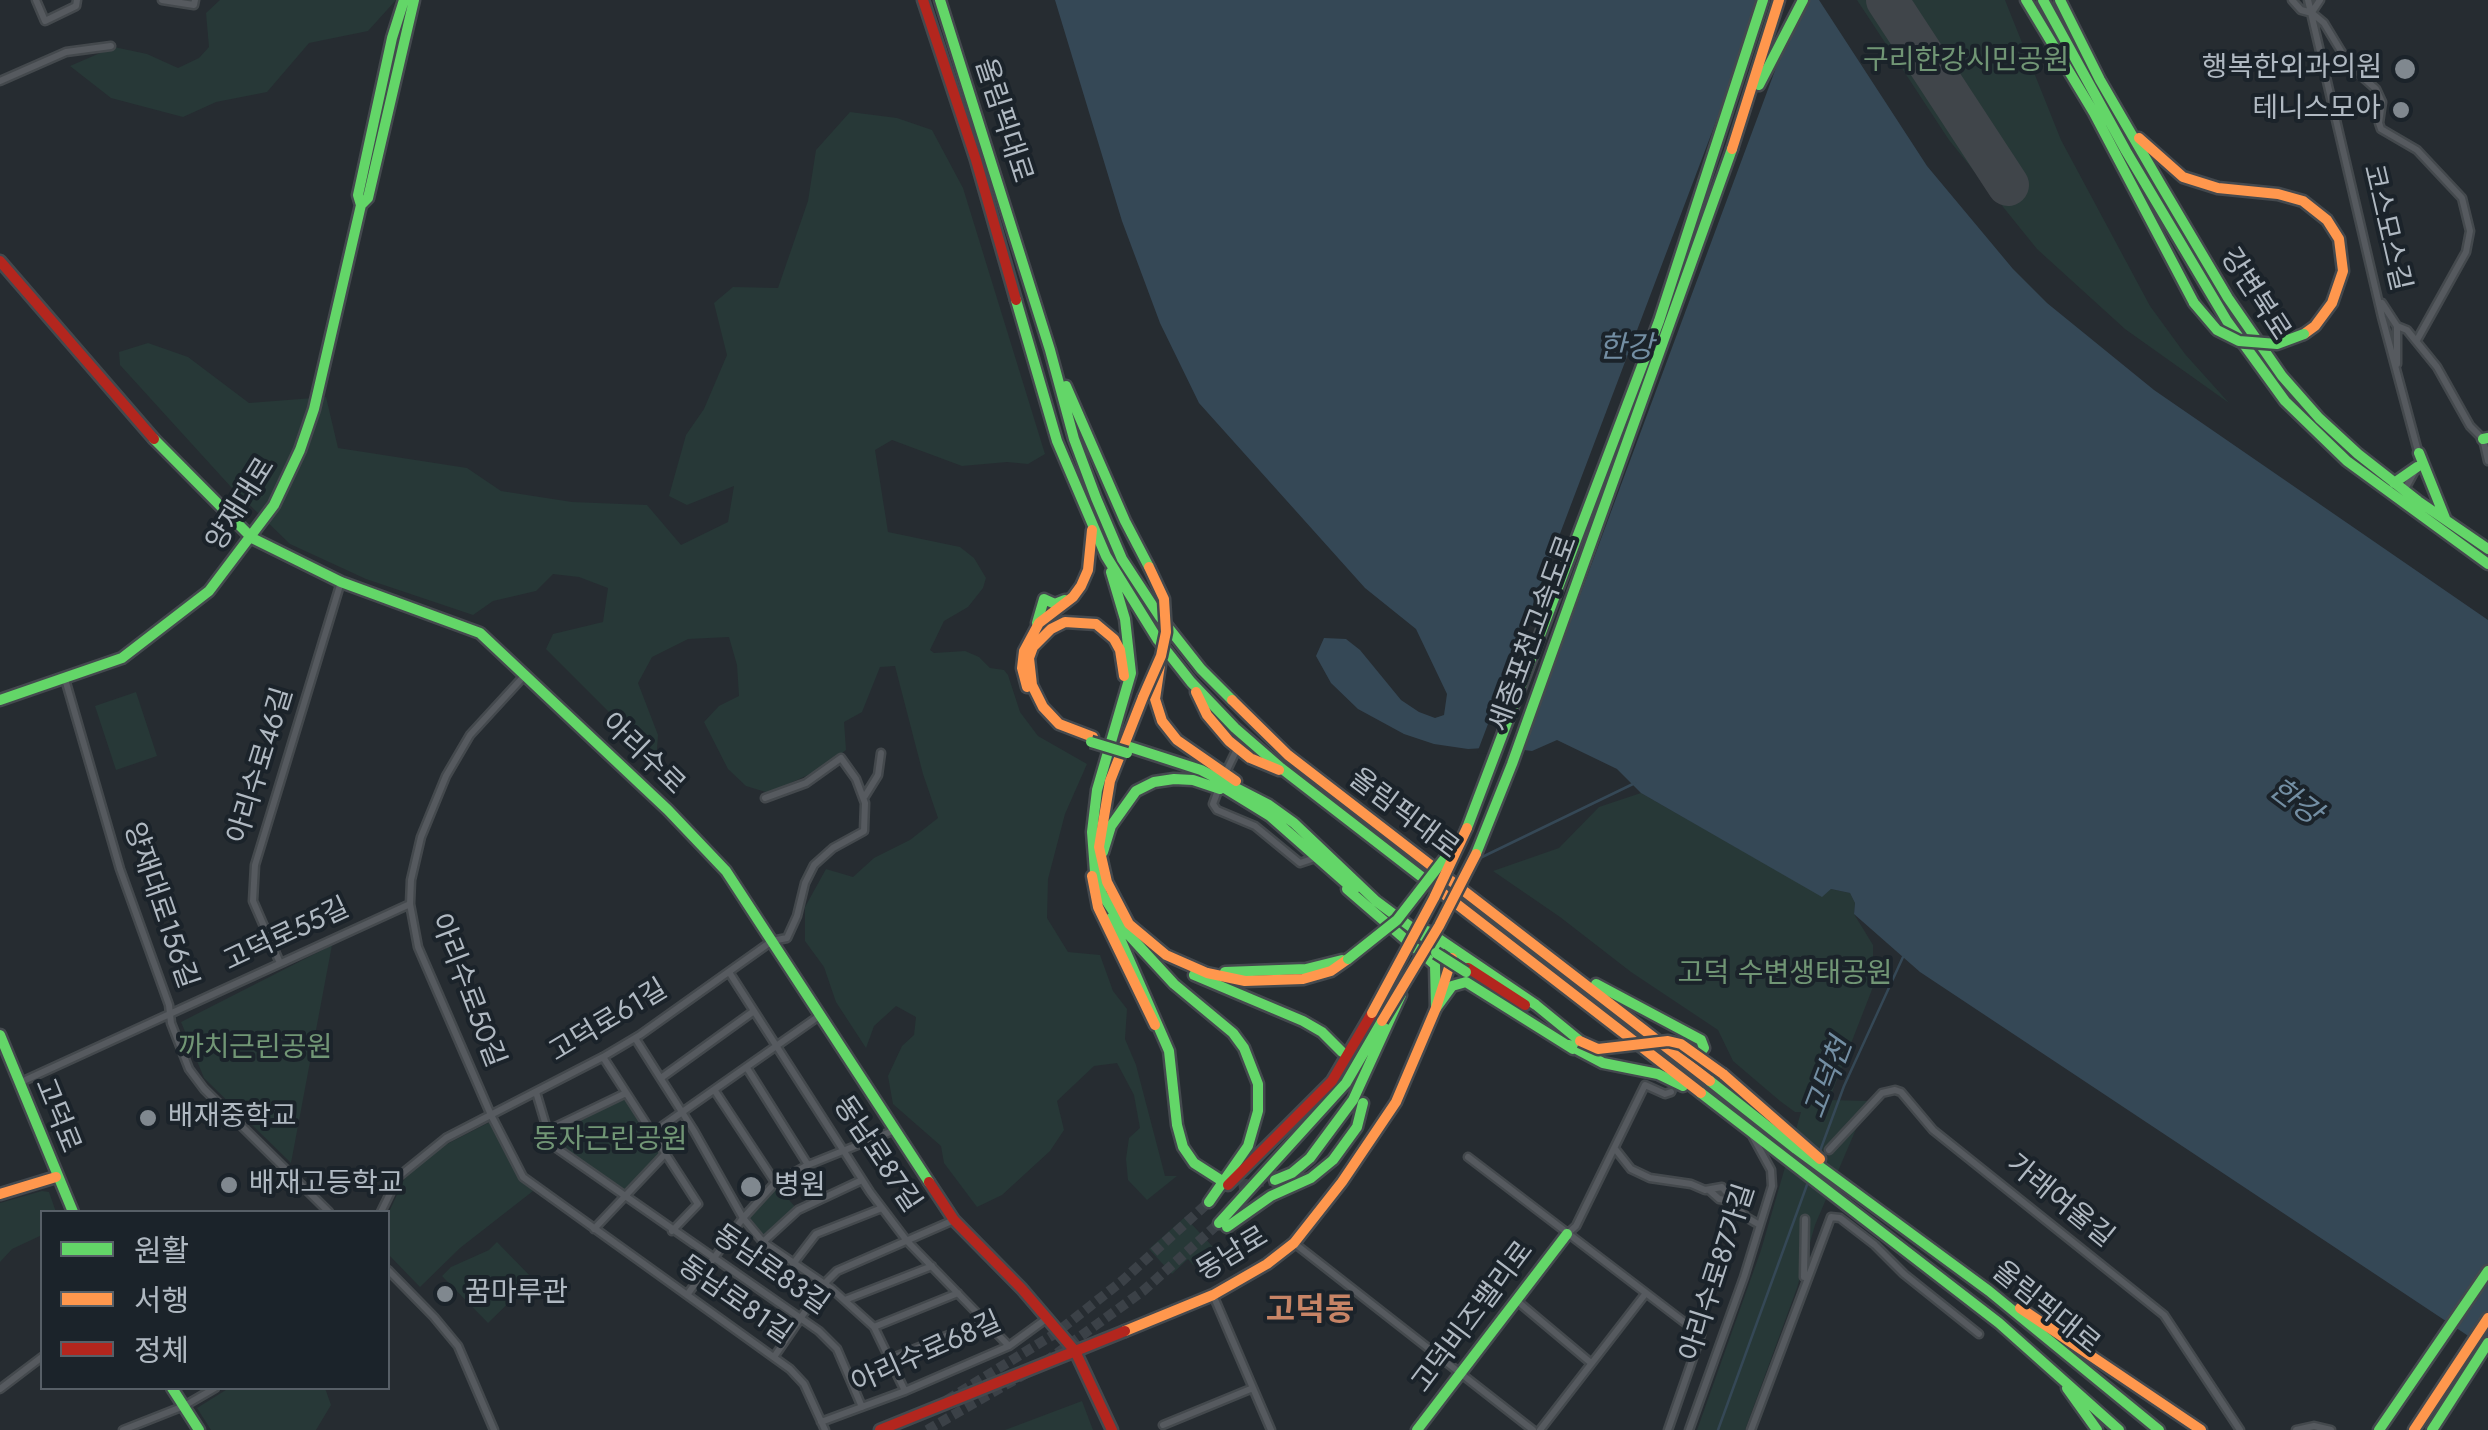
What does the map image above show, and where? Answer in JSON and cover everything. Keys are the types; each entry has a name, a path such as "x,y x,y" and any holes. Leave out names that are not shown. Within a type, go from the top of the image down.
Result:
{"main road":[{"name":"양재대로","path":"361,206 358,195 404,0"},
{"name":"양재대로","path":"0,700 122,658 183,614 218,582 287,482 310,424 414,0"},
{"name":"올림픽대로","path":"924,0 976,160 1057,441 1106,556 1158,640 1191,682 1234,728 1290,775 1999,1323 2119,1430"},
{"name":"올림픽대로","path":"940,0 1050,350 1074,439 1122,559 1200,669 1288,755 1798,1143 2158,1430"},
{"name":"세종포천고속도로","path":"1102,894 1114,916 1152,963 1233,1034 1251,1062 1259,1098 1255,1126 1241,1158 1209,1202 1332,1080 1354,1047 1381,1020 1468,828 1659,321 1762,0"},
{"name":"세종포천고속도로","path":"1363,1103 1357,1128 1333,1160 1311,1178 1223,1225 1346,1083 1456,895 1512,764 1748,108 1780,0"},
{"path":"1748,108 1802,0"},
{"path":"2026,0 2094,113 2194,302 2217,330 2239,341 2278,344 2304,334 2324,315 2343,271 2339,239 2327,220 2303,201 2278,194 2218,188 2183,177 2128,126"},
{"path":"2044,0 2126,151 2227,320 2285,401 2347,462 2401,496 2488,564"},
{"name":"강변북로","path":"2060,0 2128,126 2262,351 2337,436 2394,482 2401,496 2445,519 2488,549"},
{"path":"2094,113 2126,151"},
{"name":"아리수로","path":"0,261 133,418 252,538 341,582 480,633 668,810 726,871 954,1220 1075,1351 1112,1430"},
{"path":"1050,350 1125,521 1159,584 1166,616 1161,656 1149,698 1110,782 1092,882 1098,906 1147,1014 1163,1035"},
{"path":"2419,453 2445,519"},
{"path":"2394,482 2417,467"},
{"path":"1092,528 1088,570 1074,595 1036,628 1024,651 1022,668 1031,699 1056,730 1201,770 1269,805"},
{"path":"1106,556 1126,619 1131,672 1097,790 1097,859 1102,894 1163,1035 1175,1084 1177,1125 1183,1147 1194,1163 1219,1179"},
{"path":"1092,740 1060,724 1036,696 1030,658 1040,637 1064,622 1080,620 1106,630 1120,650 1124,702"},
{"path":"1191,682 1208,716 1237,748 1250,758 1290,775"},
{"path":"1149,698 1177,740 1294,823 1354,896 1432,960 1437,969 1436,1008"},
{"path":"1128,750 1175,766 1270,816 1315,858 1328,862 1536,1005 1577,1045"},
{"path":"1235,795 1193,780 1154,782 1136,791 1122,808 1097,859 1123,915 1149,942 1191,973 1303,1020 1342,1052"},
{"path":"1166,955 1206,973 1245,982 1302,978 1330,971 1397,920 1468,828"},
{"path":"1328,862 1437,950 1603,1063 1658,1074 1702,1095"},
{"name":"동남로","path":"880,1430 1213,1295 1294,1244 1390,1112 1436,1008 1455,949"},
{"path":"1568,968 1701,1040 1704,1048 1700,1053"},
{"path":"1436,1008 1452,986 1466,982 1577,1045 1598,1049 1681,1044 1724,1074 1798,1143"},
{"path":"1276,1180 1301,1166 1353,1100 1381,1020"},
{"name":"고덕로","path":"0,1035 72,1210"},
{"path":"0,1194 56,1176"},
{"name":"고덕비즈밸리로","path":"1417,1430 1567,1234"},
{"path":"2379,1430 2488,1272"},
{"path":"1988,1291 2041,1320 2202,1430"},
{"path":"2414,1430 2488,1318"},
{"path":"2432,1430 2488,1343"},
{"path":"2055,1371 2096,1430"},
{"path":"173,1390 199,1430"}],"street":[{"path":"36,0 45,21 76,6 78,0"},
{"path":"162,0 194,6 195,0"},
{"name":"코스모스길","path":"2292,0 2312,13 2334,36 2350,66 2379,93 2381,129 2417,150 2462,198 2470,231 2466,252 2417,340"},
{"name":"코스모스길","path":"2308,0 2419,453"},
{"path":"2312,13 2320,0"},
{"path":"0,81 66,52 110,46"},
{"path":"2380,300 2397,326 2417,340 2447,382 2470,426 2486,438 2488,461"},
{"path":"2397,326 2397,366"},
{"path":"2401,496 2417,467 2419,453"},
{"name":"아리수로46길","path":"280,963 253,901 255,866 341,582"},
{"name":"아리수로50길","path":"491,1115 418,947 410,904 411,880 421,837 446,776 478,724 525,674"},
{"name":"양재대로156길","path":"65,679 120,870 188,1070 327,1210"},
{"path":"1237,748 1215,795 1216,810 1255,826 1300,862 1315,858"},
{"path":"765,798 806,782 841,758 864,797 874,785 881,754"},
{"name":"고덕로61길","path":"382,1210 398,1177 446,1138 604,1057 772,941 787,938 814,865 833,848 864,831 864,797"},
{"name":"고덕로55길","path":"19,1083 410,904"},
{"name":"동남로87길","path":"729,972 882,1208 908,1241 1009,1346"},
{"path":"660,1078 754,1012"},
{"path":"650,1134 684,1114 819,1016"},
{"path":"635,1038 743,1218 763,1242 845,1300 874,1327 905,1392"},
{"name":"동남로83길","path":"604,1057 698,1204 672,1230"},
{"path":"747,1068 808,1165"},
{"path":"1567,1234 1576,1226 1645,1085 1665,1094 1671,1092"},
{"path":"715,1091 775,1182"},
{"name":"동남로83길","path":"536,1092 556,1147 801,1319 837,1349 862,1407"},
{"name":"가래여울길","path":"1829,1150 1882,1093 1901,1092 1933,1130 2164,1315 2240,1430"},
{"path":"547,1131 626,1093"},
{"name":"동남로81길","path":"491,1115 524,1177 774,1357 804,1384 823,1426"},
{"path":"687,1295 743,1218 775,1182 895,1130"},
{"name":"아리수로87가길","path":"1689,1430 1744,1277 1772,1175 1750,1132"},
{"path":"1616,1149 1638,1174 1708,1190 1722,1186 1746,1217 1758,1224"},
{"path":"594,1230 665,1154"},
{"path":"1468,1157 1701,1336 1668,1430"},
{"path":"763,1242 798,1210 862,1180"},
{"path":"792,1264 816,1234 882,1208"},
{"path":"1751,1430 1804,1282 1828,1222 1835,1216 1979,1334"},
{"path":"1804,1282 1805,1219"},
{"path":"774,1357 824,1284 848,1264 954,1220"},
{"path":"1294,1244 1536,1430 1646,1293"},
{"path":"845,1300 932,1266"},
{"path":"390,1272 434,1316 460,1350 494,1430"},
{"path":"874,1327 958,1293"},
{"path":"1213,1295 1271,1430"},
{"path":"1516,1300 1591,1363"},
{"name":"아리수로68길","path":"823,1426 1009,1346 1046,1319"},
{"path":"890,1359 984,1320"},
{"path":"0,1389 40,1359"},
{"path":"1163,1425 1253,1388"},
{"path":"123,1430 184,1406 212,1390"},
{"path":"2296,1430 2314,1426 2331,1430"}],"green space":[{"path":"220,0 396,0 368,31 309,43 267,92 216,102 183,117 111,98 70,66 114,47 147,54 178,68 199,58 209,47 206,13"},
{"name":"구리한강시민공원","path":"1857,0 2005,0 2061,140 2150,306 2185,354 2229,403 2125,329 2037,249 1949,140"},
{"path":"850,112 897,118 932,130 963,188 1045,454 1028,464 962,466 892,440 875,450 888,532 960,547 974,558 986,578 968,607 944,621 930,650 965,651 990,668 1004,670 1020,712 1038,736 1087,764 1065,814 1048,879 1047,918 1068,952 1100,955 1113,991 1127,1009 1125,1039 1136,1065 1165,1176 1177,1176 1147,1200 1128,1180 1129,1138 1140,1128 1134,1095 1117,1063 1094,1066 1057,1101 1064,1130 1050,1151 1002,1195 977,1207 944,1163 941,1146 893,1104 888,1076 902,1046 914,1035 916,1017 896,1006 874,1026 866,1048 836,1002 824,967 805,941 805,907 826,869 853,877 874,858 910,840 938,818 895,666 880,667 862,712 844,722 846,750 823,768 769,793 746,786 728,769 704,722 719,706 739,696 737,665 729,637 688,639 652,657 638,683 658,735 656,763 651,772 630,733 546,649 553,634 603,622 608,588 579,577 553,574 536,591 493,601 473,615 366,579 290,544 231,487 120,365 119,352 148,343 188,357 249,403 326,397 338,448 467,468 501,491 572,502 647,505 681,545 728,522 734,486 687,505 669,496 686,435 704,409 727,355 714,303 733,287 778,288 808,201 816,150"},
{"path":"136,692 157,756 116,770 95,706"},
{"name":"고덕 수변생태공원","path":"1641,793 1822,896 1831,889 1850,893 1855,903 1854,914 1873,945 1873,987 1829,1100 1868,1101 1815,1225 1797,1288 1745,1430 1697,1430 1761,1250 1801,1112 1780,1101 1733,1061 1718,1030 1493,871 1559,848 1599,807"},
{"name":"까치근린공원","path":"332,945 291,1163 204,1078 181,1022"},
{"name":"동자근린공원","path":"626,1093 665,1154 623,1197 555,1147 547,1131"},
{"path":"490,1122 521,1179 533,1191 460,1248 420,1287 390,1256 390,1210 407,1173 447,1144"},
{"path":"775,1184 797,1209 765,1238 745,1214"},
{"path":"42,1191 49,1192 55,1210 40,1210 40,1236 12,1249 0,1262 0,1203"},
{"path":"1185,1217 1213,1247 1193,1265 1188,1259 1172,1274 1149,1249"},
{"path":"497,1242 533,1279 488,1323 442,1276"},
{"path":"226,1390 326,1390 331,1405 316,1430 211,1430 197,1408"},
{"path":"1082,1401 1093,1430 1005,1430"}],"water":[{"name":"한강","path":"1055,0 1819,0 1927,166 2013,269 2047,303 2154,390 2488,620 2488,1349 1920,972 1854,914 1855,903 1850,893 1831,889 1822,897 1641,793 1617,769 1557,740 1532,751 1434,744 1404,734 1358,709 1331,683 1316,656 1324,638 1346,639 1360,650 1401,700 1419,712 1435,718 1444,715 1447,694 1416,629 1365,588 1199,403 1160,323 1122,221"}],"pier":[{"path":"1762,0 1807,0 1780,57 1521,754 1477,753"}],"waterway":[{"path":"1478,859 1635,783"},
{"name":"고덕천","path":"1820,1151 1844,1086 1903,957"},
{"name":"고덕천","path":"1718,1430 1808,1182"}],"runway":[{"path":"1887,0 2008,185"}],"tunnel":[{"path":"1671,1092 1700,1053"},
{"path":"1224,1181 1238,1185 1275,1180"},
{"path":"947,1400 1056,1333 1122,1281 1209,1202"},
{"path":"1045,1362 1143,1291 1219,1223"},
{"path":"927,1430 1030,1371"}],"traffic: fast":[{"path":"361,205 358,195 404,0"},
{"path":"0,700 122,658 209,591 274,505 314,409 414,0"},
{"path":"940,0 1050,350 1074,439 1096,498 1122,559 1160,617 1201,669 1232,700"},
{"path":"1467,828 1659,321 1763,0"},
{"path":"1759,85 1803,0"},
{"path":"2026,0 2094,113 2194,303"},
{"path":"2043,0 2126,151 2227,321 2285,401 2347,461 2488,564"},
{"path":"2060,0 2100,80 2161,185 2228,298 2282,376 2358,454 2488,549"},
{"path":"1476,854 1512,764 1732,149"},
{"path":"1016,300 1057,441 1106,556 1158,640 1235,728 1427,881"},
{"path":"2194,303 2217,330 2239,341 2277,344 2304,334"},
{"path":"1066,386 1149,567"},
{"path":"2483,439 2488,438"},
{"path":"154,439 252,538 341,582 480,633 668,810 726,871 929,1182"},
{"path":"2419,453 2445,518"},
{"path":"2394,483 2417,467"},
{"path":"1111,572 1125,619 1131,673 1097,790 1092,832 1095,872 1102,894 1128,934 1174,984 1233,1033 1244,1048 1258,1084 1258,1111 1248,1146 1209,1202"},
{"path":"1037,623 1044,599 1055,604 1065,600"},
{"path":"1091,742 1127,753"},
{"path":"1130,747 1201,770 1269,805 1294,823 1376,901 1439,948"},
{"path":"1103,852 1111,826 1136,791 1154,782 1174,779 1193,780 1220,789"},
{"path":"1218,784 1270,816 1354,890"},
{"path":"1348,959 1397,920 1455,845"},
{"path":"1347,889 1435,965 1436,1008 1452,986 1466,982 1573,1049"},
{"path":"1111,918 1169,1051 1183,1147 1194,1163 1219,1179"},
{"path":"1427,931 1536,1005 1580,1041"},
{"path":"1436,953 1466,972"},
{"path":"1225,972 1306,969 1342,960"},
{"path":"1194,975 1303,1021 1322,1032 1342,1052"},
{"path":"1596,984 1701,1040 1704,1048 1700,1053"},
{"path":"1275,1180 1292,1173 1310,1158 1353,1100 1401,995"},
{"path":"1219,1223 1346,1083 1382,1021"},
{"path":"0,1035 72,1210"},
{"path":"1569,1045 1603,1063 1658,1074 1683,1086"},
{"path":"1710,1081 1989,1291 2159,1430"},
{"path":"1701,1093 1999,1323 2119,1430"},
{"path":"1227,1227 1271,1196 1311,1178 1333,1160 1357,1127 1363,1103"},
{"path":"1417,1430 1567,1234"},
{"path":"2379,1430 2488,1271"},
{"path":"2432,1430 2488,1343"},
{"path":"2067,1388 2097,1430"},
{"path":"173,1390 199,1430"}],"traffic: slow":[{"path":"1732,149 1779,0"},
{"path":"2139,138 2183,177 2218,188 2278,194 2303,201 2327,220 2339,239 2343,271 2332,303 2304,334"},
{"path":"1027,687 1022,668 1024,651 1039,623 1081,586 1088,570 1092,530"},
{"path":"1143,697 1161,656 1166,632 1164,599 1149,567"},
{"path":"1093,737 1059,724 1043,707 1032,685 1029,658 1033,647 1051,629 1065,622 1096,624 1114,639 1120,650 1124,676"},
{"path":"1160,665 1155,699 1162,721 1177,740 1236,781"},
{"path":"1196,692 1207,715 1229,741 1250,758 1279,770"},
{"path":"1143,697 1110,781 1099,847 1107,882 1129,924 1166,955 1207,973 1245,981 1303,979 1331,971 1348,959"},
{"path":"1232,700 1288,755 1710,1081"},
{"path":"1372,1013 1467,828"},
{"path":"1382,1021 1439,926 1476,854"},
{"path":"1092,876 1098,907 1155,1025"},
{"path":"1427,881 1701,1093"},
{"path":"1125,1331 1213,1295 1267,1264 1294,1243 1342,1182 1396,1102 1436,1008 1452,958"},
{"path":"1580,1041 1598,1049 1668,1041 1681,1044 1723,1074"},
{"path":"1723,1074 1820,1159"},
{"path":"0,1194 56,1177"},
{"path":"2020,1308 2201,1430"},
{"path":"2414,1430 2488,1318"}],"traffic: jam":[{"path":"923,0 976,160 1016,300"},
{"path":"0,261 154,439"},
{"path":"1468,968 1525,1005"},
{"path":"1228,1185 1332,1081 1372,1013"},
{"path":"929,1182 954,1220 1022,1289 1075,1351 1112,1430"},
{"path":"880,1430 1125,1331"}],"place":[{"name":"행복한외과의원","path":"2405,69"},
{"name":"테니스모아","path":"2401,110"},
{"name":"배재중학교","path":"148,1118"},
{"name":"배재고등학교","path":"229,1185"},
{"name":"병원","path":"751,1187"},
{"name":"꿈마루관","path":"445,1294"}],"district":[{"name":"고덕동","path":"1310,1312"}]}
